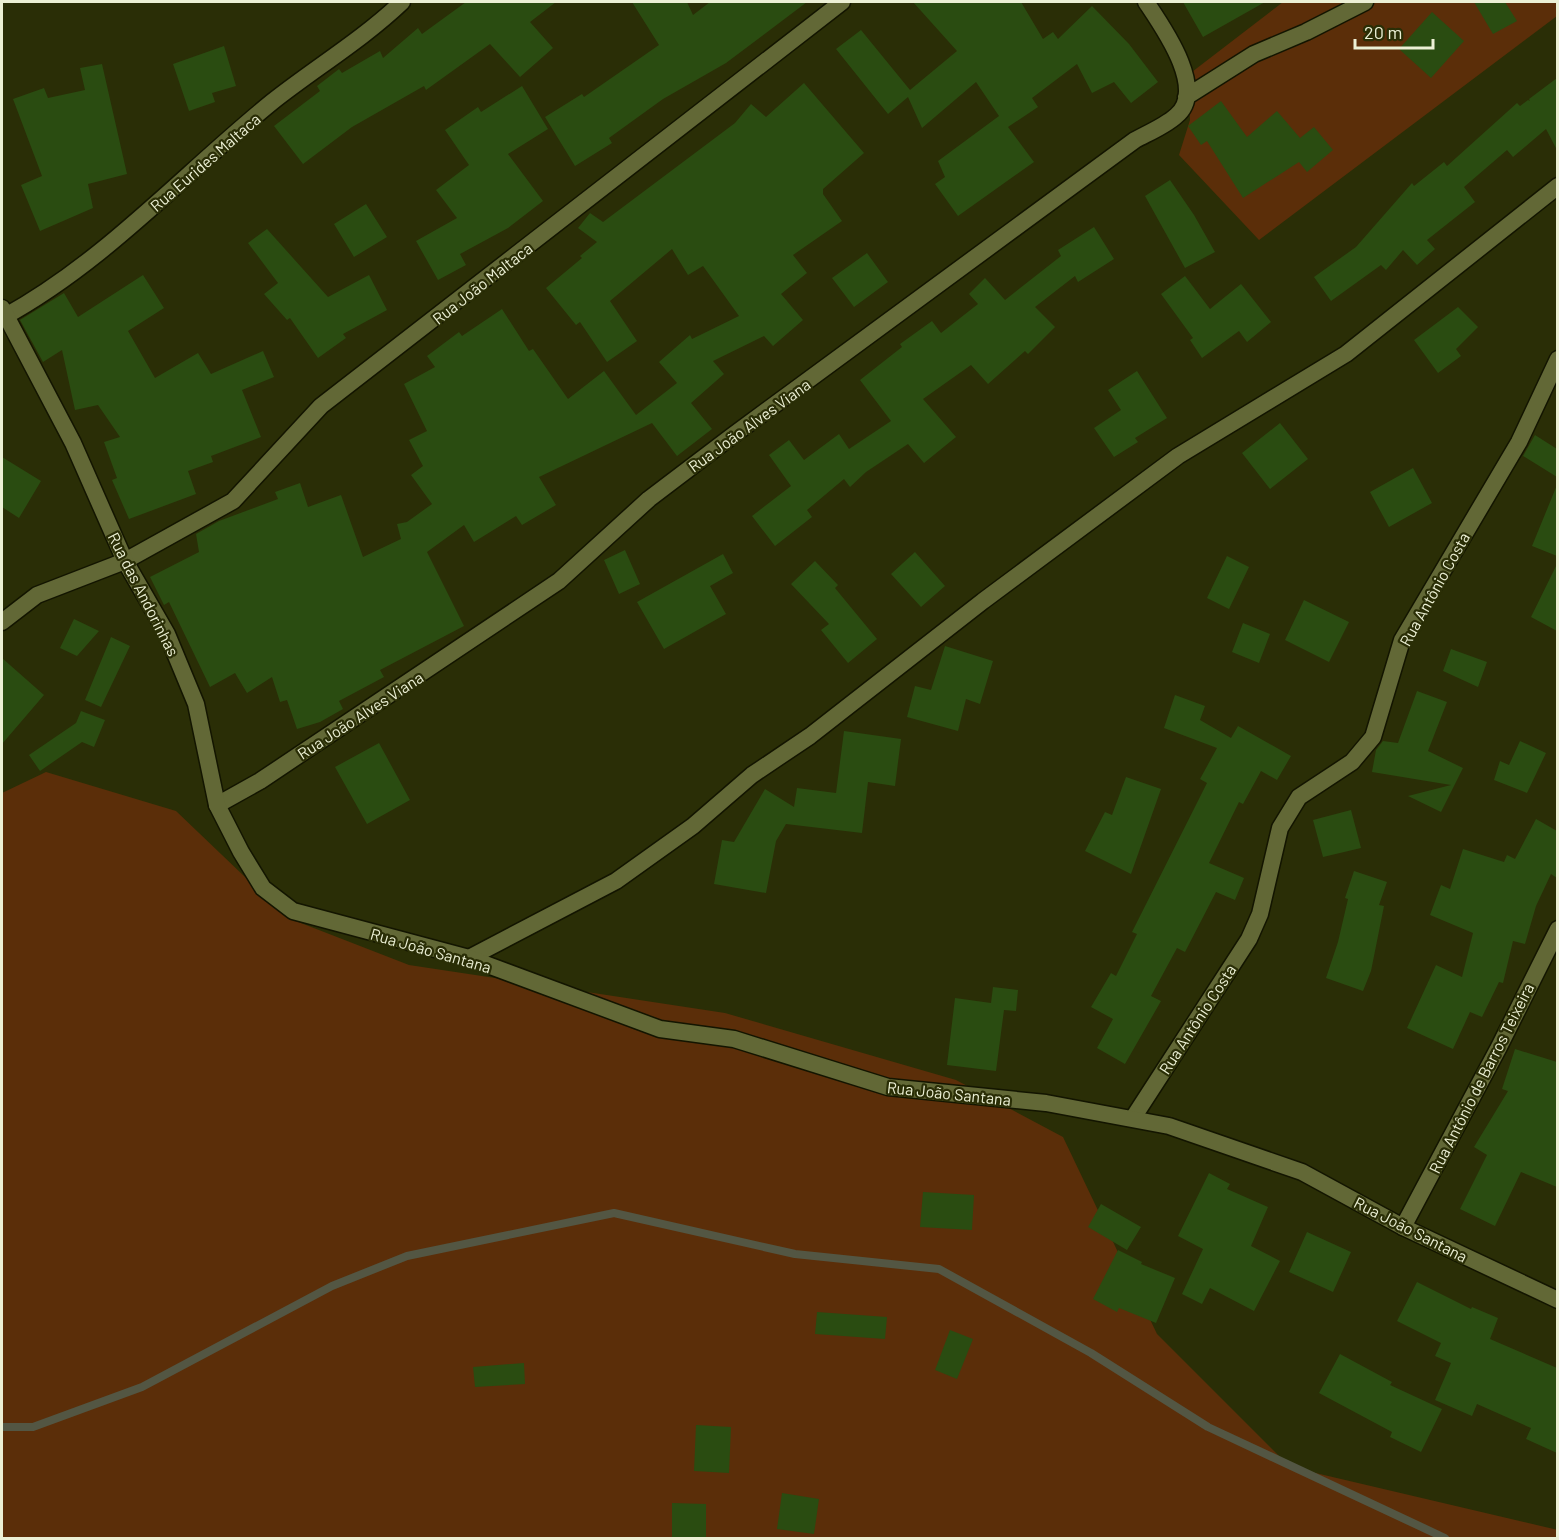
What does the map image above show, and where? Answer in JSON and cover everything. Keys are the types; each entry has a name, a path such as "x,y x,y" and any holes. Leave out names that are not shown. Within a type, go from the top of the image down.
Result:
{"street":[{"name":"Rua Eurides Maltaca","path":"2,314 84,266 272,102 376,27 402,2"},
{"name":"Rua João Maltaca","path":"2,622 37,595 125,561 233,501 321,406 842,2"},
{"path":"1146,2 1182,60 1186,97 1254,54 1306,32 1365,2"},
{"name":"Rua João Alves Viana","path":"217,805 260,781 559,581 642,506 686,471 1136,140 1178,115 1186,97"},
{"path":"469,958 626,874 693,826 752,775 810,736 983,601 1178,456 1346,354 1557,186"},
{"name":"Rua das Andorinhas","path":"2,314 73,443 125,561 167,634 196,704 217,805 263,888"},
{"name":"Rua Antônio Costa","path":"1133,1118 1249,939 1260,914 1280,828 1299,797 1352,762 1373,737 1402,640 1519,442 1557,359"},
{"name":"Rua João Santana","path":"263,888 293,911 469,958 660,1029 734,1039 888,1088 1046,1103 1133,1118 1190,1133 1302,1172 1403,1227 1557,1300"},
{"name":"Rua Antônio de Barros Teixeira","path":"1403,1227 1499,1047 1557,929"}],"shaded area":[{"path":"1283,2 1557,2 1557,16 1259,240 1179,155 1190,120 1188,75"},
{"path":"46,772 176,811 288,918 409,965 725,1013 956,1080 1063,1137 1157,1334 1290,1467 1558,1530 1557,1538 2,1538 2,793"}],"building":[{"path":"466,2 556,2 530,22 553,48 520,77 490,44 426,90 424,86 352,127 303,164 274,126 320,91 317,86 339,69 342,73 380,51 383,58 418,28 422,34"},
{"path":"632,2 687,2 693,15 710,2 807,2 726,63 663,99 609,138 612,143 575,166 545,117 582,94 584,97 659,45"},
{"path":"913,2 1021,2 1043,39 1053,32 1058,39 1092,6 1129,44 1158,82 1131,103 1114,82 1092,93 1077,64 1032,98 1038,107 1008,127 1034,162 958,216 935,184 945,177 938,161 999,116 976,82 922,128 908,97 888,114 836,49 861,30 910,90 957,51"},
{"path":"1183,2 1265,2 1203,37"},
{"path":"1474,2 1505,2 1517,21 1493,34"},
{"path":"1432,12 1464,41 1431,78 1399,49"},
{"path":"224,46 236,86 212,93 215,102 189,111 173,64"},
{"path":"102,64 127,174 88,184 93,208 40,231 21,185 42,176 13,99 44,88 48,98 85,90 80,68"},
{"path":"1557,78 1557,150 1546,129 1513,157 1507,150 1464,187 1475,202 1427,240 1435,249 1417,265 1403,250 1386,270 1381,265 1331,301 1314,277 1356,247 1412,183 1414,186 1444,162 1447,166 1517,103 1520,106 1530,101 1529,99"},
{"path":"804,83 864,153 823,189 823,194 842,221 793,255 807,273 781,294 803,320 773,346 764,336 713,361 724,374 691,403 712,429 677,456 652,423 539,477 556,505 522,525 516,516 474,542 464,525 427,552 464,626 380,670 384,677 339,701 343,709 320,722 297,729 287,700 280,702 272,677 247,693 235,673 210,687 169,602 164,605 150,577 199,552 196,534 219,521 278,499 275,492 300,483 308,507 341,495 363,557 401,539 397,524 407,522 432,504 411,475 423,466 409,440 427,431 404,384 435,367 427,356 459,332 462,336 502,309 529,351 533,349 568,399 604,371 636,415 677,383 659,362 690,335 692,339 739,316 703,266 688,275 672,249 610,301 637,341 607,362 580,322 576,325 546,288 582,258 580,256 597,242 578,228 590,213 603,222 735,123 751,104 766,117"},
{"path":"522,86 548,129 508,154 543,201 508,228 460,254 466,265 438,280 416,241 457,218 436,190 469,165 445,130 478,107 481,112"},
{"path":"1221,101 1247,137 1277,111 1300,138 1314,127 1333,150 1307,172 1299,162 1243,198 1207,141 1201,145 1188,126"},
{"path":"1170,180 1194,215 1215,252 1185,268 1145,196"},
{"path":"366,204 387,237 354,257 334,224"},
{"path":"1094,227 1114,259 1078,282 1075,276 1035,307 1055,327 1028,354 1025,351 988,384 971,365 923,399 956,437 924,463 908,444 866,472 850,487 844,479 807,510 812,517 775,546 752,516 791,486 769,455 789,440 804,460 839,434 849,449 891,421 860,380 902,347 900,344 932,321 941,333 978,304 969,294 985,278 1005,300 1061,256 1058,250"},
{"path":"267,229 328,297 369,275 387,310 343,334 346,338 318,358 290,318 287,320 264,294 278,283 248,243"},
{"path":"867,253 888,282 854,307 832,278"},
{"path":"143,275 164,308 128,331 155,378 198,353 211,374 263,351 274,377 242,390 261,437 211,456 213,462 188,471 196,494 129,519 112,480 117,478 104,442 120,437 98,405 75,410 62,350 43,362 20,320 64,293 78,317"},
{"path":"1185,276 1210,309 1241,284 1271,322 1247,342 1239,331 1202,358 1190,340 1193,338 1161,294"},
{"path":"1458,307 1478,327 1456,349 1461,356 1438,373 1414,340"},
{"path":"1137,371 1167,418 1135,438 1138,442 1114,457 1094,428 1121,410 1108,390"},
{"path":"1280,423 1308,459 1270,489 1242,453"},
{"path":"1535,435 1557,449 1557,477 1523,456"},
{"path":"2,457 41,481 19,518 2,507"},
{"path":"1413,468 1432,503 1389,527 1370,492"},
{"path":"1557,485 1557,556 1532,546"},
{"path":"625,550 640,584 619,594 604,560"},
{"path":"915,552 945,586 921,607 891,574"},
{"path":"723,554 733,573 710,586 726,614 664,649 637,602"},
{"path":"1227,556 1249,567 1229,609 1207,598"},
{"path":"815,561 838,585 835,588 877,639 848,663 821,630 829,624 791,584"},
{"path":"1557,564 1557,631 1531,617"},
{"path":"1304,600 1349,622 1329,662 1285,640"},
{"path":"74,619 99,631 77,656 60,648"},
{"path":"1243,623 1270,634 1259,663 1232,652"},
{"path":"111,637 130,646 101,707 85,700"},
{"path":"945,646 993,661 980,704 966,699 958,731 907,717 915,686 931,690"},
{"path":"1451,649 1487,662 1478,687 1443,671"},
{"path":"2,658 44,695 2,744"},
{"path":"1417,691 1447,702 1428,751 1463,768 1441,812 1408,796 1451,785 1372,772 1376,750 1383,741 1398,743"},
{"path":"1175,695 1205,706 1200,720 1231,738 1238,726 1291,756 1277,780 1261,771 1243,804 1239,802 1209,863 1244,878 1235,900 1216,892 1185,952 1177,948 1151,996 1161,1001 1125,1064 1097,1048 1113,1019 1091,1007 1111,973 1116,976 1137,934 1132,932 1207,783 1200,779 1217,748 1164,728"},
{"path":"81,711 105,720 94,747 82,742 40,771 29,755 76,723"},
{"path":"844,731 901,739 895,786 868,782 862,833 786,824 776,841 766,893 714,884 722,840 734,842 765,789 794,807 797,788 836,793"},
{"path":"1520,741 1546,753 1527,793 1494,780 1500,761 1509,765"},
{"path":"379,743 410,800 367,824 335,767"},
{"path":"1126,777 1161,789 1131,874 1085,851 1105,812 1112,815"},
{"path":"1351,810 1361,848 1323,857 1313,820"},
{"path":"1536,819 1557,831 1557,878 1551,874 1536,906 1525,944 1513,941 1503,983 1499,982 1482,1017 1470,1012 1453,1049 1407,1028 1436,965 1462,977 1473,933 1430,915 1441,885 1450,889 1463,849 1504,862 1507,855 1515,859"},
{"path":"1354,871 1387,882 1379,905 1384,906 1371,971 1363,991 1326,978 1338,942 1348,899 1345,898"},
{"path":"993,987 1018,990 1016,1011 1004,1010 996,1071 947,1065 955,998 991,1003"},
{"path":"1515,1049 1557,1062 1557,1187 1521,1172 1495,1226 1460,1209 1487,1155 1474,1147 1508,1091 1502,1089"},
{"path":"1209,1173 1230,1184 1227,1189 1268,1207 1251,1246 1280,1261 1254,1311 1210,1288 1202,1304 1182,1294 1203,1249 1178,1236"},
{"path":"923,1192 974,1195 972,1230 920,1227"},
{"path":"1101,1204 1141,1227 1127,1250 1088,1227"},
{"path":"1307,1232 1351,1252 1333,1292 1289,1272"},
{"path":"1118,1250 1142,1262 1141,1264 1175,1278 1156,1323 1119,1308 1117,1312 1093,1299"},
{"path":"1417,1282 1471,1309 1472,1307 1498,1318 1490,1339 1557,1368 1557,1453 1526,1439 1531,1428 1477,1404 1472,1416 1435,1400 1451,1363 1435,1356 1441,1343 1397,1321"},
{"path":"817,1312 887,1317 885,1339 815,1334"},
{"path":"950,1330 973,1339 957,1379 935,1370"},
{"path":"1340,1354 1392,1382 1390,1385 1442,1409 1421,1452 1390,1437 1392,1432 1319,1393"},
{"path":"524,1363 525,1384 475,1387 473,1367"},
{"path":"696,1425 731,1427 729,1473 694,1471"},
{"path":"782,1493 819,1499 814,1534 777,1529"},
{"path":"672,1503 706,1504 706,1537 672,1537"}],"waterway":[{"path":"2,1427 33,1427 142,1387 332,1286 407,1256 614,1213 795,1254 939,1269 1091,1353 1208,1427 1445,1538"}]}
